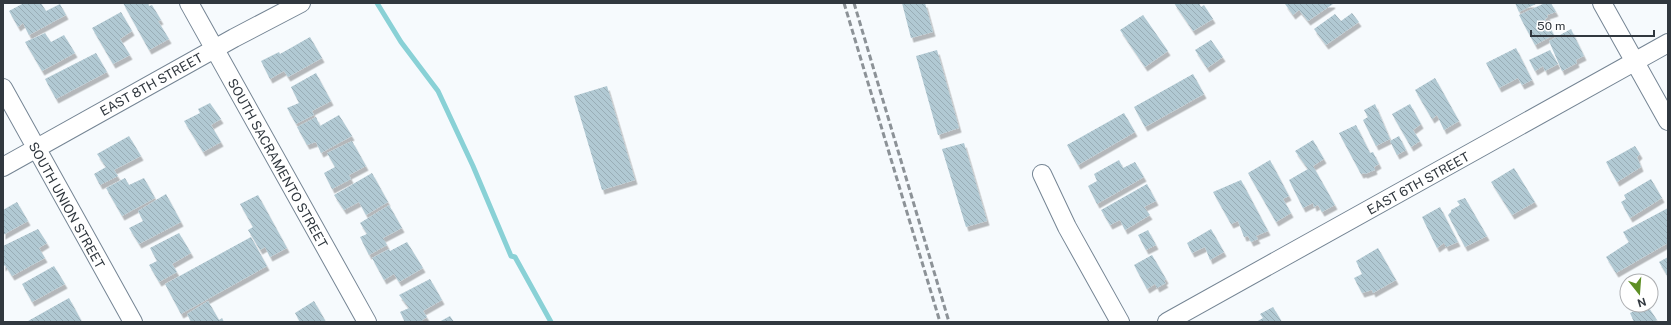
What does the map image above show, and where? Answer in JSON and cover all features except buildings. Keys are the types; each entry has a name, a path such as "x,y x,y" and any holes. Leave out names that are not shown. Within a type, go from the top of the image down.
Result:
{"street":[{"name":"SOUTH SACRAMENTO STREET","path":"188,3 367,322"},
{"name":"EAST 8TH STREET","path":"3,167 214,49 301,3"},
{"path":"1602,3 1668,121"},
{"name":"EAST 6TH STREET","path":"1167,322 1668,44"},
{"name":"SOUTH UNION STREET","path":"3,88 133,322"},
{"path":"1042,174 1067,227 1120,322"}],"waterway":[{"path":"377,3 401,42 438,91 473,166 511,256 515,257 551,322"}],"railway":[{"path":"844,3 940,322"},
{"path":"854,3 949,322"}]}
